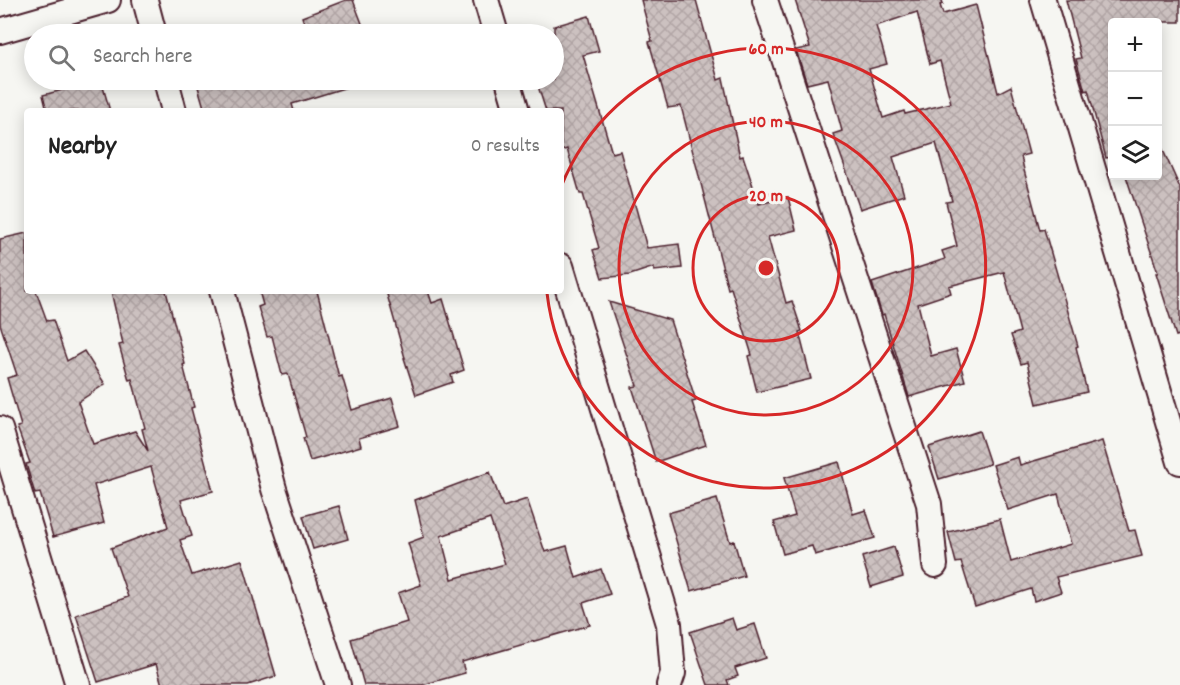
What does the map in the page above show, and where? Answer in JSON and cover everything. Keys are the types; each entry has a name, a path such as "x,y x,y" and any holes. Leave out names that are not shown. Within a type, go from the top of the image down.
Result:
{"street":[{"path":"24,24 108,0"},
{"path":"145,0 151,24"},
{"path":"486,0 493,24"},
{"path":"765,0 929,504 935,565"},
{"path":"1043,0 1180,462"},
{"path":"0,31 24,24"},
{"path":"169,90 173,108"},
{"path":"511,90 516,108"},
{"path":"564,276 669,624 673,673 669,685"},
{"path":"223,294 274,489 338,685"},
{"path":"0,429 78,685"}],"building":[{"path":"346,0 353,0 362,24 304,24 302,17"},
{"path":"641,0 696,0 718,80 723,78 740,157 743,156 759,204 788,197 796,230 768,237 786,303 792,301 802,331 799,332 811,379 757,392 748,356 752,355 731,288 728,289 681,106 668,108 649,42 652,41"},
{"path":"795,0 942,0 943,4 940,5 943,14 976,5 998,93 1011,86 1029,154 1021,156 1024,170 1040,230 1044,229 1078,346 1076,347 1087,392 1037,404 1027,362 1021,364 1011,335 1020,332 1004,272 949,286 951,293 918,304 931,356 956,349 965,381 909,397 884,314 882,315 872,283 945,259 942,251 957,246 946,202 952,201 936,143 893,157 904,195 860,209 833,134 842,131 828,79 807,84 796,50 810,47","holes":["917,12 930,64 940,61 951,103 905,114 904,111 883,118 869,69 887,64 876,26"]},
{"path":"1066,0 1180,0 1180,22 1162,22 1162,18 1108,18 1108,158 1106,158 1088,90 1085,91 1076,59 1081,58"},
{"path":"589,16 599,51 583,55 612,153 620,151 647,248 679,244 682,268 654,271 654,267 630,275 602,278 593,250 599,248 583,194 580,194 567,149 564,150 564,108 545,108 539,90 564,90 564,24 561,24"},
{"path":"62,90 104,90 109,108 46,108 43,95"},
{"path":"199,90 338,90 292,104 293,108 204,108"},
{"path":"1162,148 1180,188 1180,335 1176,336 1156,273 1158,273 1127,180 1162,180"},
{"path":"24,234 24,294 37,294 47,321 53,320 67,361 84,351 105,384 78,402 93,444 135,431 148,451 142,429 145,428 132,379 129,380 119,345 123,344 112,294 167,294 185,364 183,365 194,407 191,408 213,491 181,500 192,536 180,540 192,575 242,560 276,676 248,685 162,685 156,664 98,682 76,615 128,597 111,548 168,527 151,467 94,485 104,523 53,537 40,493 35,494 26,464 30,463 17,427 21,426 7,378 17,375 0,324 0,239"},
{"path":"260,294 318,294 339,377 342,376 352,410 392,398 400,426 359,438 361,446 310,461 303,438 306,437 288,374 282,375 272,336 267,337 258,307 263,305"},
{"path":"387,294 429,294 432,303 443,299 464,370 451,375 453,382 416,395"},
{"path":"609,302 670,320 696,401 692,402 706,445 656,462 632,387 637,386"},
{"path":"979,431 990,464 939,479 929,447"},
{"path":"1102,441 1129,531 1135,530 1142,556 1056,577 1061,592 1034,601 1031,589 975,607 961,562 956,563 948,532 1000,519 1011,562 1071,544 1058,494 1008,510 993,465 1018,457 1020,465"},
{"path":"839,462 853,514 866,510 875,538 815,555 812,546 783,554 774,522 795,516 784,478"},
{"path":"490,472 503,507 527,499 545,552 567,546 576,578 601,569 610,594 583,603 590,625 462,662 465,673 422,685 364,685 351,639 407,622 398,593 421,585 408,543 424,537 415,500","holes":["490,519 505,564 452,579 441,536"]},
{"path":"717,499 730,542 734,541 744,576 691,591 668,513"},
{"path":"339,506 348,539 313,549 303,516"},
{"path":"894,547 903,577 871,587 862,557"},
{"path":"732,618 736,630 755,624 766,658 735,668 738,676 727,680 729,685 708,685 690,632"}]}
